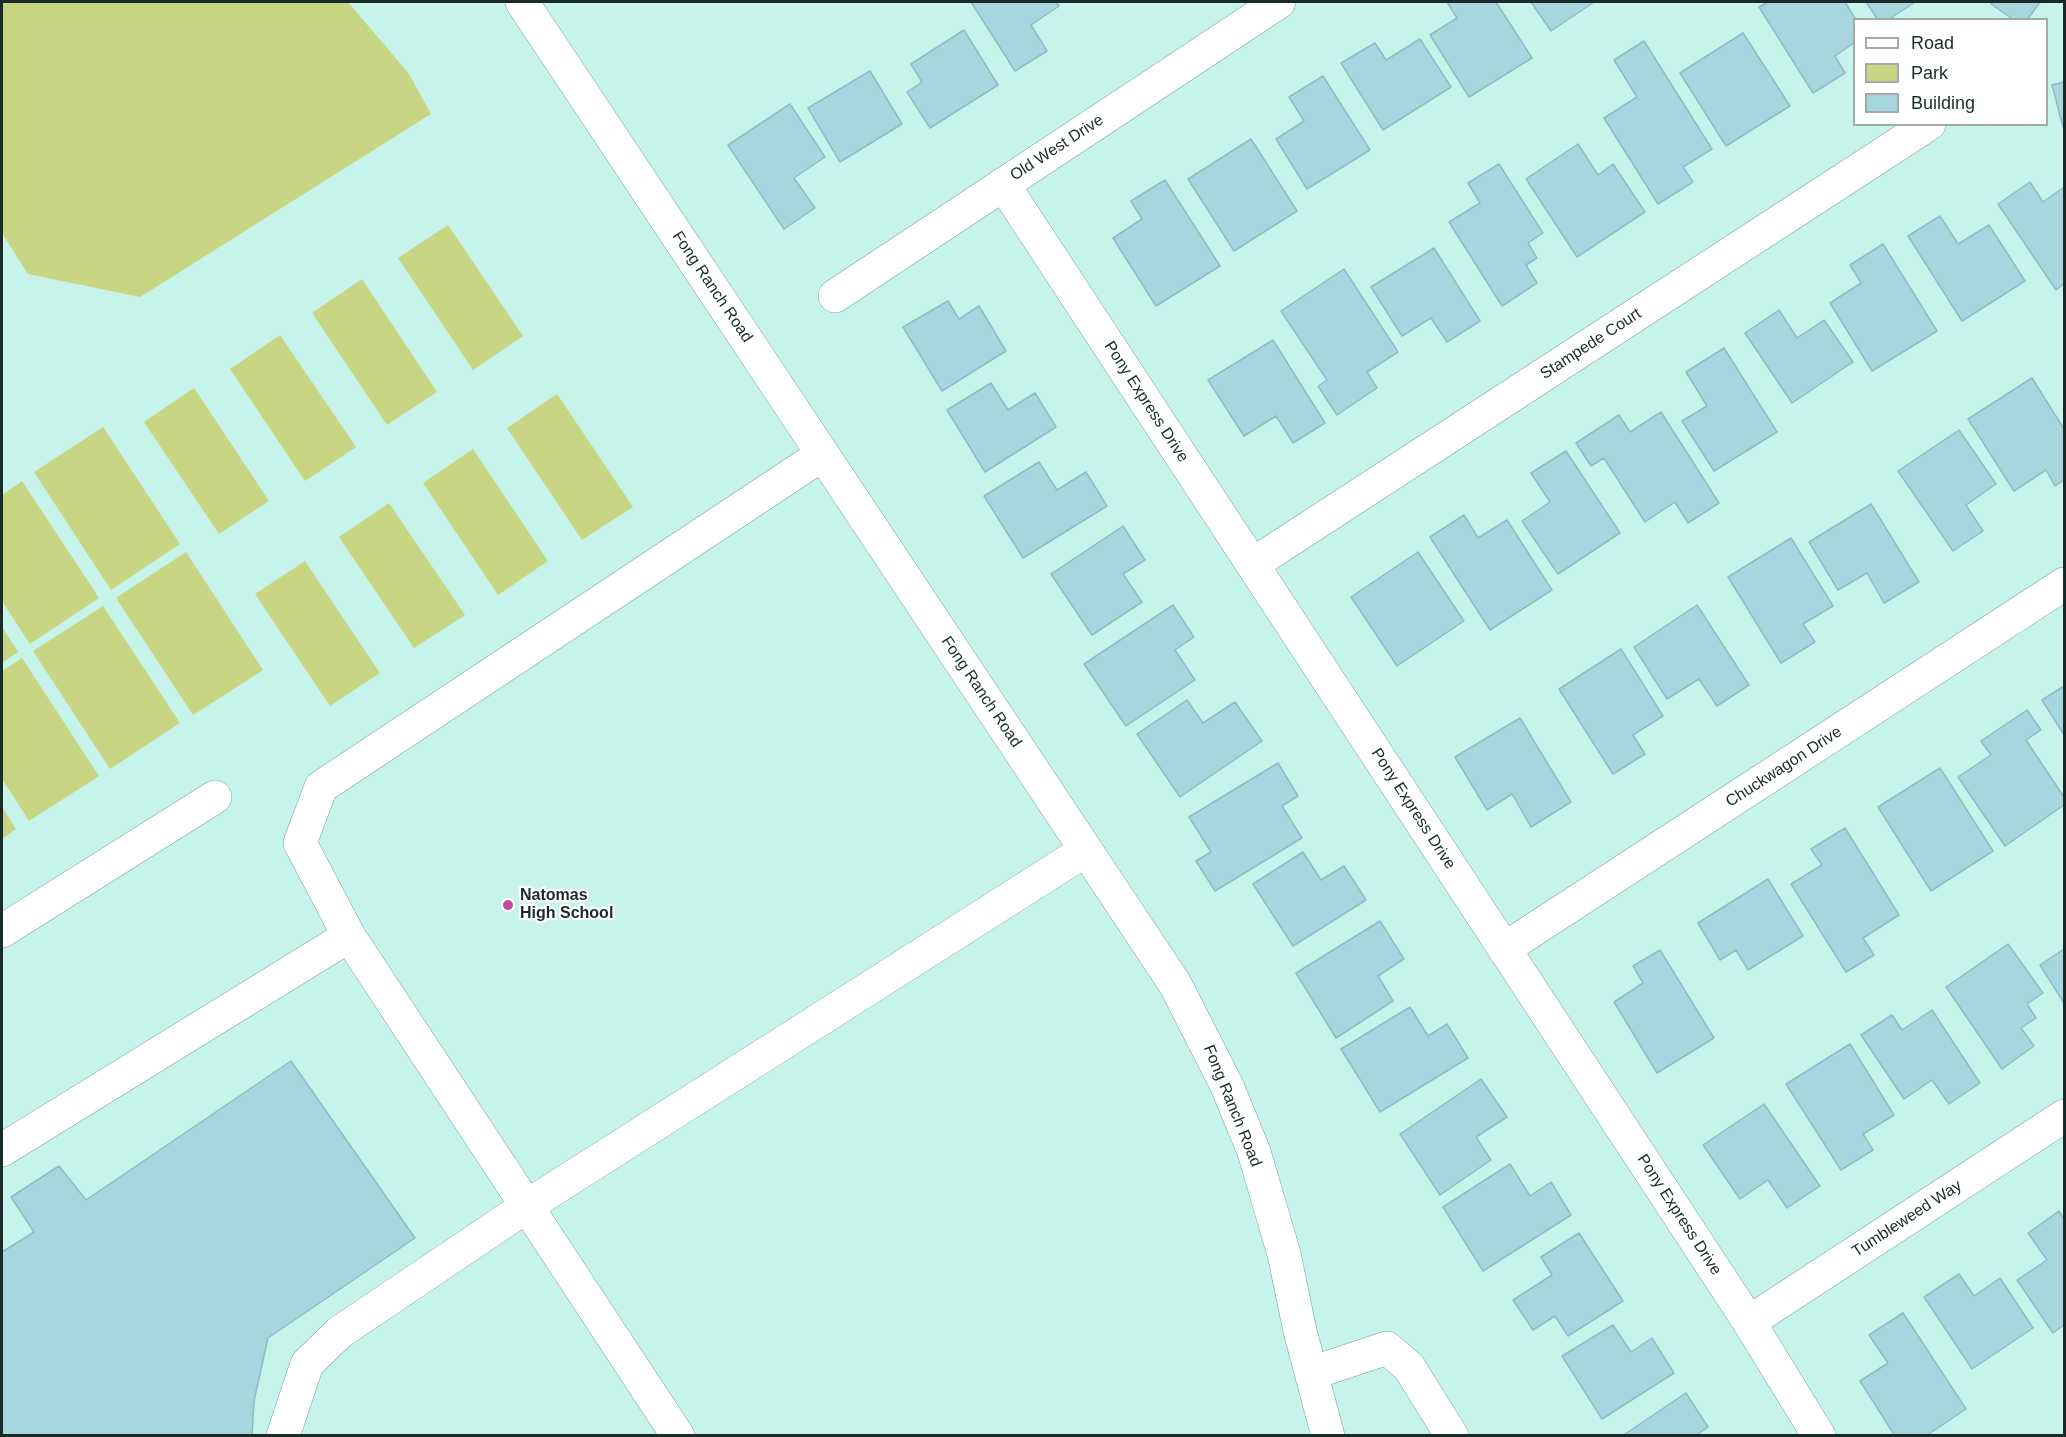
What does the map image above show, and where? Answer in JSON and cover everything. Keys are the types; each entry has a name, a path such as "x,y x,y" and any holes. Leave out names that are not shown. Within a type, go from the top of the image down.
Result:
{"street":[{"name":"Fong Ranch Road","path":"522,2 1175,984 1227,1086 1254,1152 1284,1254 1328,1436"},
{"name":"Old West Drive","path":"835,296 1279,2"},
{"name":"Stampede Court","path":"1253,564 1926,126"},
{"name":"Pony Express Drive","path":"1003,183 1749,1322 1819,1436"},
{"path":"678,1436 349,936 300,843 321,787 823,454"},
{"name":"Chuckwagon Drive","path":"1504,949 2064,584"},
{"path":"2,931 214,797"},
{"path":"284,1436 307,1364 340,1332 527,1206 1086,850"},
{"path":"2,1149 349,936"},
{"name":"Tumbleweed Way","path":"1749,1322 2064,1116"},
{"path":"1312,1374 1387,1348 1409,1367 1452,1436"}],"green space":[{"path":"2,2 348,2 409,74 431,114 140,297 28,274 2,233"},
{"path":"448,225 523,336 473,370 398,258"},
{"path":"362,279 437,392 387,425 312,313"},
{"path":"280,335 356,447 305,481 230,369"},
{"path":"194,388 269,501 219,534 144,422"},
{"path":"557,394 633,507 582,540 507,428"},
{"path":"103,427 180,544 111,590 34,472"},
{"path":"473,449 548,561 498,595 423,483"},
{"path":"22,481 99,598 30,644 2,601 2,495"},
{"path":"389,503 465,615 414,648 339,537"},
{"path":"186,552 263,670 193,715 116,598"},
{"path":"305,561 380,673 330,706 255,594"},
{"path":"103,606 180,723 110,769 33,651"},
{"path":"2,627 18,652 2,663"},
{"path":"22,658 99,776 29,821 2,779 2,671"},
{"path":"2,807 16,829 2,839"}],"building":[{"path":"971,2 1056,2 1059,6 1031,25 1047,51 1015,71"},
{"path":"1447,2 1496,2 1532,58 1469,97 1430,35 1457,18"},
{"path":"1531,2 1594,2 1551,31"},
{"path":"1768,2 1845,2 1855,18 1853,44 1835,56 1845,73 1813,93 1759,7"},
{"path":"1866,2 1915,2 1891,18 1877,18"},
{"path":"1993,2 2040,2 2028,18 2011,18 1991,4"},
{"path":"964,30 998,85 930,128 907,92 922,82 911,64"},
{"path":"1743,33 1790,106 1726,146 1680,73"},
{"path":"1420,39 1451,87 1383,130 1341,63 1375,43 1386,60"},
{"path":"1644,41 1712,149 1683,167 1693,182 1658,204 1604,118 1637,97 1614,60"},
{"path":"870,71 902,124 840,162 808,108"},
{"path":"1323,76 1370,150 1307,189 1276,139 1304,121 1289,97"},
{"path":"2064,82 2064,126 2063,127 2052,85"},
{"path":"790,104 825,157 794,178 815,208 784,229 728,145"},
{"path":"1251,139 1297,211 1234,251 1188,179"},
{"path":"1578,144 1598,175 1613,164 1645,212 1577,257 1526,179"},
{"path":"1499,164 1543,233 1528,243 1537,258 1526,265 1537,283 1502,306 1449,222 1480,203 1468,183"},
{"path":"1165,180 1220,266 1156,306 1113,238 1142,219 1131,201"},
{"path":"2030,182 2043,202 2064,187 2064,284 2056,290 1998,204"},
{"path":"1940,216 1958,244 1989,225 2025,281 1962,321 1908,236"},
{"path":"1883,244 1937,331 1872,371 1830,303 1861,283 1850,265"},
{"path":"1434,248 1480,321 1447,342 1431,318 1402,336 1371,287"},
{"path":"1344,269 1398,352 1367,372 1377,388 1337,415 1318,386 1327,380 1281,311"},
{"path":"948,301 959,319 979,306 1006,351 942,391 903,327"},
{"path":"1779,310 1797,338 1824,320 1853,362 1792,403 1745,333"},
{"path":"1273,340 1325,423 1293,443 1276,416 1244,436 1208,380"},
{"path":"1724,348 1777,432 1714,471 1682,421 1707,406 1686,372"},
{"path":"2032,378 2064,429 2064,480 2055,486 2046,470 2014,491 1968,419"},
{"path":"991,383 1008,410 1035,393 1056,427 985,472 947,410"},
{"path":"1661,412 1719,503 1688,523 1675,502 1645,522 1604,458 1591,466 1576,443 1619,415 1630,432"},
{"path":"1959,430 1996,484 1966,505 1983,531 1953,551 1898,471"},
{"path":"1566,451 1620,533 1558,574 1522,521 1550,502 1531,473"},
{"path":"1039,462 1057,490 1086,472 1107,506 1023,558 984,496"},
{"path":"1871,504 1919,582 1884,603 1867,573 1838,590 1809,542"},
{"path":"1464,515 1478,538 1507,520 1552,590 1490,630 1430,537"},
{"path":"1123,526 1145,560 1123,574 1142,602 1092,635 1051,574"},
{"path":"1791,538 1833,606 1803,624 1815,642 1781,663 1728,577"},
{"path":"1418,552 1464,621 1397,666 1351,597"},
{"path":"1173,605 1194,637 1175,650 1195,680 1126,726 1084,664"},
{"path":"1697,605 1749,685 1717,706 1699,679 1667,699 1634,647"},
{"path":"1621,649 1663,716 1633,735 1645,754 1613,774 1559,689"},
{"path":"2064,686 2064,735 2042,700"},
{"path":"1187,700 1203,723 1235,702 1262,741 1180,797 1137,734"},
{"path":"2027,710 2041,730 2026,740 2064,797 2064,805 2005,846 1958,777 1991,755 1981,741"},
{"path":"1520,718 1571,802 1531,827 1512,794 1487,810 1455,757"},
{"path":"1278,763 1298,796 1282,806 1302,838 1215,891 1196,861 1211,852 1189,817"},
{"path":"1940,768 1993,851 1931,891 1878,807"},
{"path":"1845,828 1899,915 1863,938 1874,955 1846,972 1791,884 1822,865 1811,849"},
{"path":"1303,852 1321,880 1344,866 1366,900 1293,946 1253,884"},
{"path":"1768,879 1803,936 1748,970 1736,950 1720,960 1698,923"},
{"path":"1380,921 1404,959 1378,976 1393,1001 1336,1038 1296,973"},
{"path":"2008,944 2043,993 2027,1004 2036,1018 2021,1028 2034,1046 2002,1069 1946,987"},
{"path":"2064,949 2064,1003 2040,965"},
{"path":"1660,950 1714,1038 1657,1073 1614,1002 1643,983 1633,966"},
{"path":"1410,1007 1428,1036 1447,1024 1468,1058 1380,1112 1341,1049"},
{"path":"1932,1010 1980,1083 1949,1104 1932,1080 1904,1099 1861,1035 1892,1015 1902,1030"},
{"path":"1850,1044 1894,1115 1863,1134 1873,1150 1841,1170 1786,1084"},
{"path":"291,1061 415,1238 268,1338 254,1401 252,1436 2,1436 2,1252 34,1232 11,1197 59,1166 86,1200"},
{"path":"1481,1079 1507,1117 1476,1137 1491,1160 1440,1195 1400,1134"},
{"path":"1764,1104 1820,1186 1787,1208 1768,1180 1740,1199 1703,1145"},
{"path":"1510,1164 1530,1196 1551,1182 1571,1215 1483,1271 1443,1207"},
{"path":"2059,1211 2064,1219 2064,1325 2053,1333 2017,1280 2047,1260 2028,1233"},
{"path":"1579,1233 1623,1301 1568,1336 1555,1316 1533,1330 1513,1300 1552,1275 1541,1257"},
{"path":"1959,1274 1974,1296 2000,1278 2033,1328 1972,1369 1924,1297"},
{"path":"1903,1313 1966,1409 1926,1436 1895,1436 1860,1381 1888,1363 1869,1335"},
{"path":"1613,1325 1631,1352 1652,1338 1674,1373 1602,1419 1562,1356"},
{"path":"1686,1393 1708,1427 1695,1436 1622,1436"}],"place":[{"name":"Natomas High School","path":"508,905"}]}
